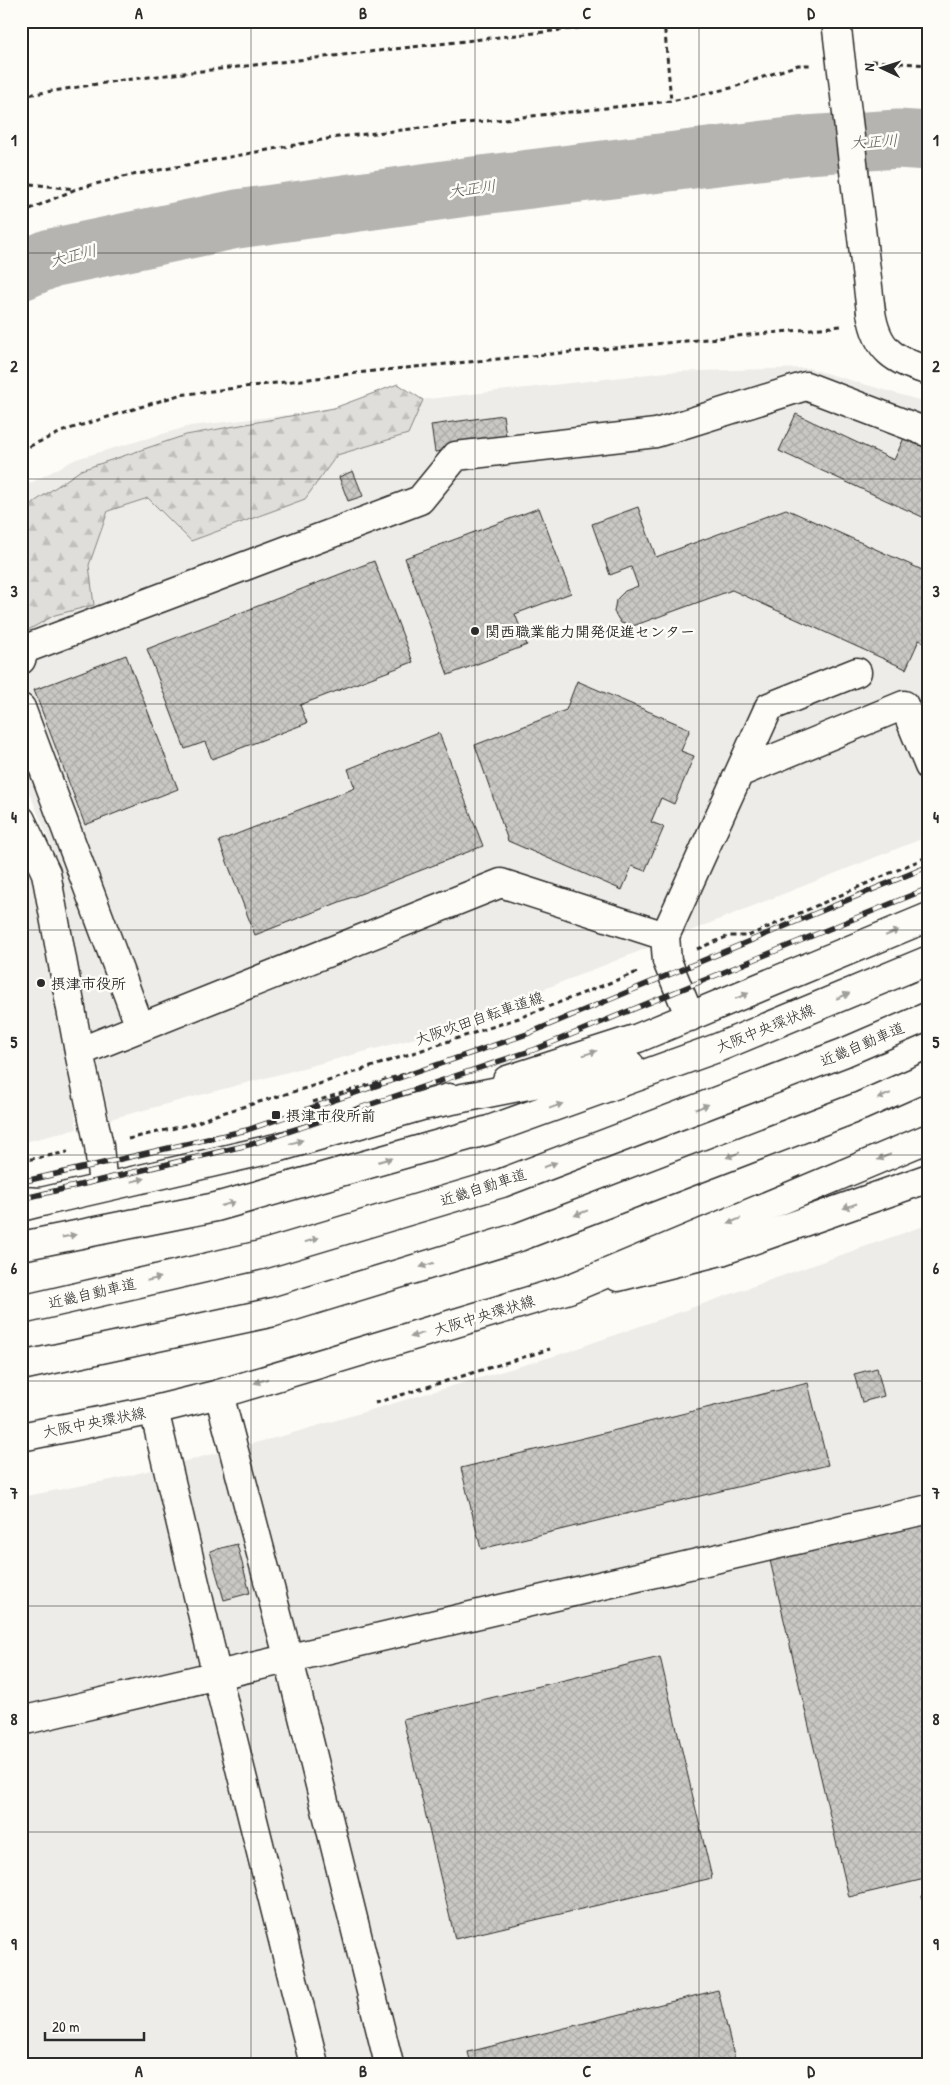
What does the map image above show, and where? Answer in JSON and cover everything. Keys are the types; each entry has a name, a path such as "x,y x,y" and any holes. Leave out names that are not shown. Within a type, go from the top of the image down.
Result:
{"main road":[{"path":"836,21 871,312 876,336 886,349 900,360 929,371"},
{"path":"21,660 25,649 420,500 456,456 656,433 806,386 929,433"},
{"path":"690,1018 666,949 739,773 769,707 857,672"},
{"path":"739,773 904,705 929,766"},
{"path":"21,708 140,1027"},
{"path":"24,834 46,873 79,1052 99,1146 103,1188"},
{"path":"79,1052 501,883 666,949"},
{"path":"28,1203 103,1188 280,1147 427,1105 638,1038 929,917"},
{"name":"大阪中央環状線","path":"21,1246 216,1207 489,1130 717,1048 929,960"},
{"name":"近畿自動車道","path":"21,1310 260,1255 502,1183 843,1053 929,1016"},
{"path":"427,1105 717,1048"},
{"path":"21,1366 274,1312 519,1237 861,1106 929,1076"},
{"name":"大阪中央環状線","path":"21,1437 154,1410 219,1394 569,1289 929,1138"},
{"path":"569,1289 721,1252 929,1178"},
{"path":"219,1394 289,1660 389,2064"},
{"path":"154,1410 217,1676 314,2064"},
{"path":"21,1721 289,1660 929,1509"}],"path":[{"path":"21,96 123,80 640,21"},
{"path":"664,21 671,100"},
{"path":"870,61 929,65"},
{"path":"21,213 76,189 127,176 338,138 671,100 731,88 798,66 816,64"},
{"path":"21,183 76,189"},
{"path":"21,450 66,430 179,395 374,371 844,326"},
{"name":"大阪吹田自転車道線","path":"21,1161 99,1146 196,1123 212,1116 316,1085 519,1018 666,949 729,936 748,936 929,856"},
{"path":"346,1093 411,1072"},
{"path":"375,1403 550,1349"}],"shaded area":[{"name":"関西職業能力開発促進センター","path":"808,368 929,403 929,836 431,1034 110,1119 54,852 21,773 21,488 76,459 190,426 667,372"},
{"name":"摂津市役所","path":"21,845 40,885 80,1080 73,1098 77,1129 21,1143"},
{"path":"929,1224 929,2064 21,2064 21,1497 116,1479 286,1435 561,1354"}],"green space":[{"path":"398,384 423,400 408,434 337,455 305,499 191,541 148,498 108,511 89,565 94,605 55,615 21,634 21,511 81,470 186,435 334,408"}],"building":[{"path":"796,414 894,460 904,438 929,449 929,520 779,451"},
{"path":"503,415 507,443 435,452 431,425"},
{"path":"353,471 363,496 348,501 339,477"},
{"path":"638,507 656,557 786,509 929,573 929,645 919,640 906,669 732,590 633,626 621,623 614,612 616,600 625,591 638,586 631,567 610,575 592,524"},
{"path":"539,508 571,593 515,614 527,645 448,675 405,558"},
{"path":"374,561 413,662 300,705 307,723 212,759 205,742 185,749 147,649"},
{"path":"126,655 178,789 85,825 34,690"},
{"path":"577,681 690,729 681,751 694,756 674,804 661,798 651,822 664,827 645,871 632,866 622,890 508,841 475,745 566,710"},
{"path":"439,733 483,846 255,935 219,841 355,788 348,769"},
{"path":"877,1368 884,1396 862,1402 854,1374"},
{"path":"808,1383 828,1465 481,1549 461,1468"},
{"path":"929,1518 929,1878 849,1897 769,1556"},
{"path":"237,1544 250,1593 224,1600 210,1551"},
{"path":"660,1657 712,1878 455,1939 403,1719"},
{"path":"929,1894 929,1928 922,1896"},
{"path":"718,1990 736,2064 471,2064 468,2052"}],"waterway":[{"name":"大正川","path":"21,271 51,258 237,219 466,187 806,145 898,139 929,141"}],"railway":[{"path":"21,1182 247,1130 527,1034 929,866"},
{"path":"21,1199 252,1144 536,1049 929,888"}],"place":[{"name":"関西職業能力開発促進センター","path":"475,631"},
{"name":"摂津市役所","path":"41,983"},
{"name":"摂津市役所前","path":"276,1115"}]}
